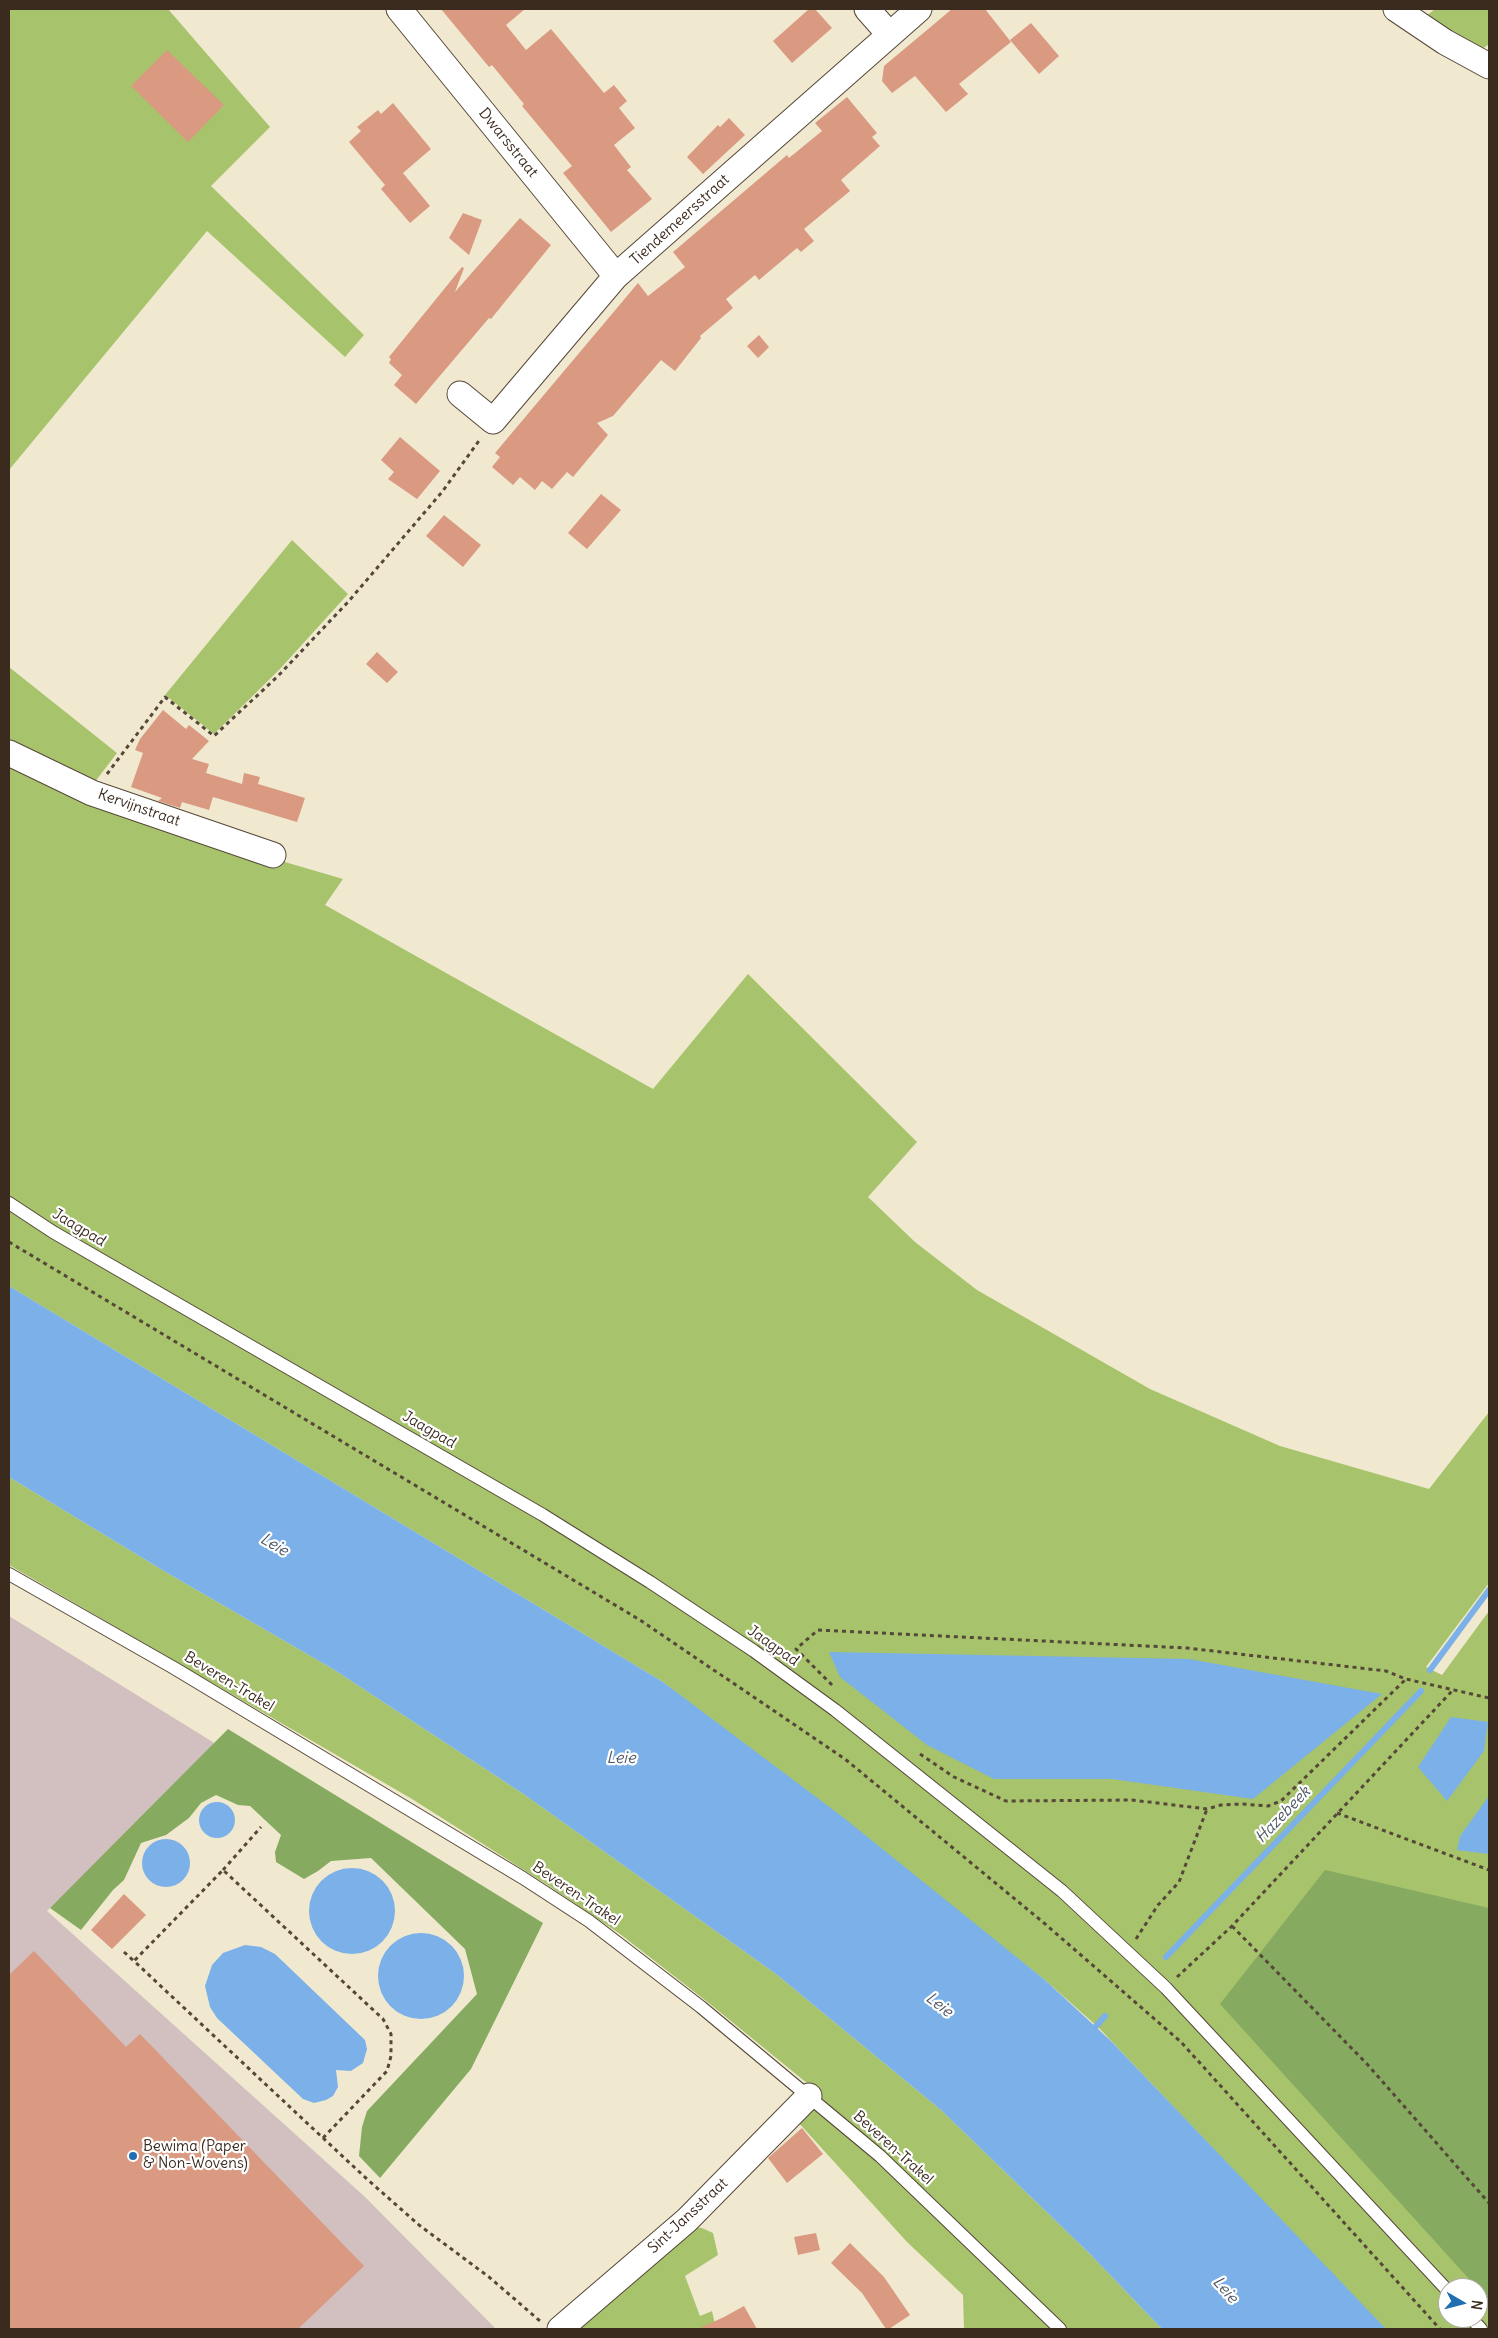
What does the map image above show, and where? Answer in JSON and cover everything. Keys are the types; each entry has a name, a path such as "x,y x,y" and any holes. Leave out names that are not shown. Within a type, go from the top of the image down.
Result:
{"street":[{"name":"Dwarsstraat","path":"399,9 616,276"},
{"path":"867,9 889,34"},
{"name":"Tiendemeersstraat","path":"493,421 616,276 919,9"},
{"path":"1396,9 1445,42 1489,66"},
{"path":"460,394 493,421"},
{"name":"Kervijnstraat","path":"9,753 92,793 272,855"},
{"name":"Sint-Jansstraat","path":"551,2326 687,2220 809,2096"}],"lane":[{"name":"Jaagpad","path":"9,1203 53,1232 543,1515 666,1592 824,1702 915,1772 1047,1879 1166,1988 1438,2280"},
{"name":"Beveren-Trakel","path":"9,1574 174,1668 540,1888 589,1920 701,2007 880,2156 1060,2329"}],"path":[{"path":"92,793 165,697 214,736 278,676 348,602 442,492 493,421"},
{"path":"9,1242 640,1620 845,1759 1044,1923 1180,2042 1440,2329"},
{"path":"838,1691 796,1649 818,1630 1187,1648 1386,1671 1406,1679 1489,1698"},
{"path":"914,1750 954,1777 1006,1802 1132,1800 1207,1809 1221,1805 1268,1806 1280,1802 1406,1679"},
{"path":"1166,1988 1232,1926 1452,1691"},
{"path":"1126,1951 1158,1905 1179,1882 1207,1809"},
{"path":"1337,1813 1489,1870"},
{"path":"134,1961 222,1870 261,1826"},
{"path":"222,1870 383,2019 391,2034 391,2056 386,2071 323,2138"},
{"path":"1232,1926 1368,2065 1489,2203"},
{"path":"124,1952 419,2225 551,2326"}],"shaded area":[{"path":"9,1616 216,1744 47,1911 364,2196 496,2329 9,2329"}],"green space":[{"path":"9,9 168,9 270,127 211,186 364,335 345,357 207,231 9,470"},
{"path":"1435,9 1489,9 1489,44 1477,53 1421,20"},
{"path":"292,540 348,594 279,670 214,734 165,695"},
{"path":"9,667 117,753 91,787 9,745"},
{"path":"9,766 241,854 285,862 343,879 325,905 653,1089 748,974 917,1142 868,1197 915,1242 977,1290 1150,1389 1280,1446 1429,1489 1489,1412 1489,1583 1426,1667 1442,1675 1489,1611 1489,2329 1384,2329 1099,2028 1045,1980 663,1682 9,1286"},
{"path":"9,1477 164,1571 333,1669 522,1793 776,1974 941,2110 1089,2253 1162,2329 964,2329 963,2295 907,2242 797,2121 813,2088 620,1934 546,1884 412,1799 9,1565"},
{"path":"228,1729 543,1923 471,2069 380,2178 359,2156 362,2127 367,2111 477,1994 465,1949 371,1858 331,1861 304,1879 276,1862 275,1852 281,1835 250,1806 238,1805 216,1795 201,1803 189,1818 166,1835 141,1843 124,1880 113,1890 81,1930 50,1908"},
{"path":"1325,1870 1489,1908 1489,2301 1488,2278 1468,2278 1220,2004"},
{"path":"690,2227 702,2228 713,2233 718,2255 685,2276 700,2316 712,2311 716,2329 571,2329"}],"water":[{"name":"Leie","path":"9,1286 663,1682 844,1818 1045,1980 1111,2041 1386,2329 1162,2329 1089,2253 941,2110 776,1974 522,1793 333,1669 164,1571 9,1477"},
{"path":"829,1652 1189,1659 1382,1694 1253,1799 1112,1779 994,1779 927,1745 840,1677"},
{"path":"1451,1717 1488,1722 1484,1751 1447,1801 1418,1767"},
{"path":"1489,1796 1489,1854 1457,1850 1460,1836"},
{"path":"217,1802 230,1807 235,1820 230,1833 217,1838 204,1833 199,1820 204,1807"},
{"path":"161,1839 171,1839 183,1846 190,1858 190,1868 183,1880 171,1887 161,1887 153,1883 146,1876 142,1868 142,1858 146,1850 153,1843"},
{"path":"352,1868 368,1871 376,1875 388,1887 392,1895 395,1911 392,1927 388,1935 376,1947 368,1951 352,1954 336,1951 328,1947 316,1935 312,1927 309,1911 312,1895 316,1887 328,1875 336,1871"},
{"path":"421,1933 437,1936 445,1940 457,1952 461,1960 464,1976 461,1992 457,2000 445,2012 437,2016 421,2019 405,2016 397,2012 385,2000 381,1992 378,1976 381,1960 385,1952 397,1940 405,1936"},
{"path":"245,1945 261,1947 275,1954 365,2040 367,2049 363,2063 351,2071 336,2070 338,2087 333,2096 326,2100 314,2103 303,2099 217,2018 210,2007 205,1986 212,1965 223,1953"}],"building":[{"path":"441,9 525,9 506,25 526,50 551,29 604,93 614,85 627,101 619,108 635,128 614,145 631,167 627,170 652,199 611,232 563,173 572,166 522,106 524,104 492,65 489,67"},
{"path":"809,9 815,9 832,28 792,63 773,41"},
{"path":"952,9 985,9 1011,42 959,84 968,94 946,112 915,76 892,93 882,81 884,66"},
{"path":"1031,23 1059,56 1039,74 1010,40"},
{"path":"167,50 224,105 188,142 131,86"},
{"path":"847,97 877,133 872,137 880,146 841,180 850,191 804,229 814,241 801,252 797,248 759,280 755,275 726,299 733,308 700,336 701,338 675,371 661,360 613,416 597,423 608,435 573,477 567,472 552,489 542,481 535,490 520,477 513,485 492,467 500,457 495,453 638,283 648,296 685,267 673,252 787,155 789,158 822,131 815,123"},
{"path":"393,103 431,149 403,173 430,206 410,223 381,189 385,185 349,142 361,131 357,127 378,110 381,114"},
{"path":"729,118 745,135 703,174 687,157 718,125 720,127"},
{"path":"463,213 482,220 469,255 449,238"},
{"path":"520,218 551,245 491,319 489,318 416,404 394,385 402,375 389,363 391,359 389,357 462,267 464,268 455,292"},
{"path":"759,335 769,347 758,358 747,346"},
{"path":"400,437 440,471 417,499 388,479 394,472 381,460"},
{"path":"601,494 621,510 587,549 568,533"},
{"path":"444,515 481,545 463,567 426,536"},
{"path":"377,652 398,672 387,683 366,664"},
{"path":"163,710 186,729 189,725 209,741 192,759 209,764 206,773 242,784 244,773 260,777 258,784 305,798 297,822 213,797 209,810 182,802 180,808 158,801 162,798 131,787 143,753 135,750 140,739"},
{"path":"124,1894 146,1915 112,1949 91,1930"},
{"name":"Bewima (Paper & Non-Wovens)","path":"34,1951 126,2047 140,2034 364,2266 298,2329 9,2329 9,1975"},
{"path":"802,2128 823,2154 787,2183 768,2158"},
{"path":"816,2233 820,2250 798,2255 794,2237"},
{"path":"850,2243 884,2277 910,2315 889,2329 886,2329 862,2293 831,2263"},
{"path":"744,2306 757,2329 698,2329 724,2317"}],"waterway":[{"name":"Hazebeek","path":"1430,1670 1489,1590"},
{"name":"Hazebeek","path":"1166,1957 1421,1691"},
{"name":"Hazebeek","path":"1091,2032 1105,2016"}],"place":[{"name":"Bewima (Paper & Non-Wovens)","path":"133,2156"}]}
